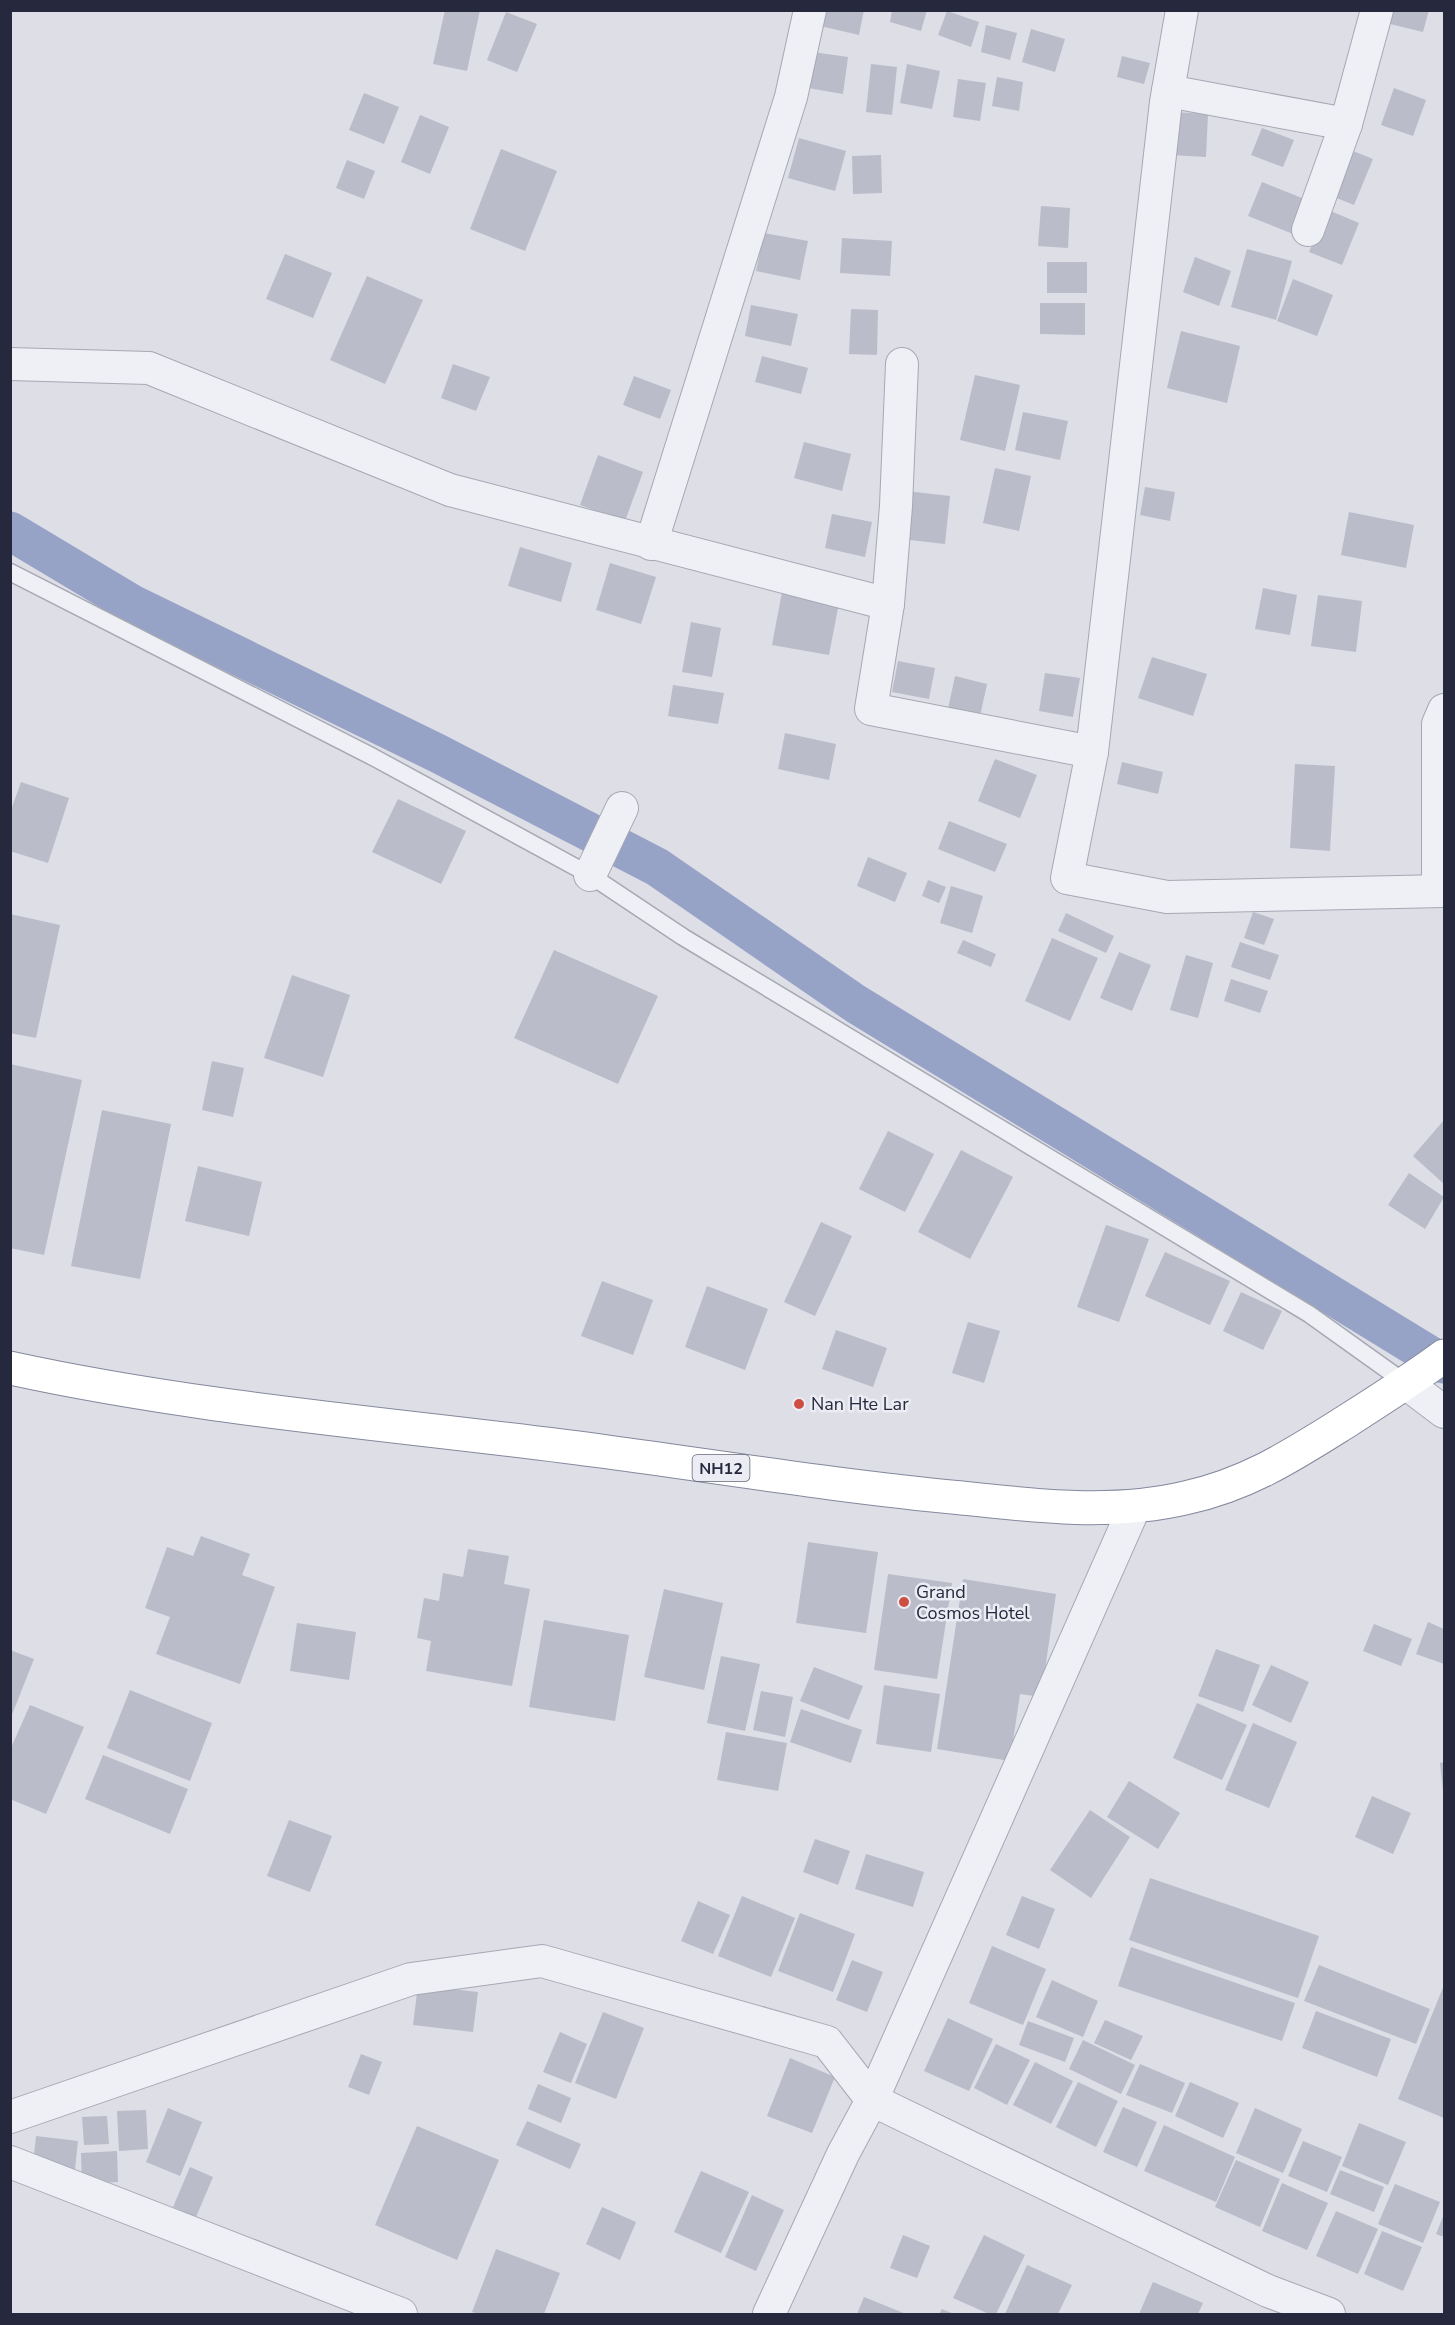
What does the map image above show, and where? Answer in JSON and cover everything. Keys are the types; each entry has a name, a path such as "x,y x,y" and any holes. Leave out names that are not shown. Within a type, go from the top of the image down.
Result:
{"highway":[{"name":"NH12","path":"10,1368 131,1391 608,1452 861,1489 1038,1505 1135,1506 1185,1498 1236,1483 1280,1464 1407,1384 1444,1356"}],"street":[{"path":"651,544 790,97 810,10"},
{"path":"1182,10 1168,91 1092,752 1067,878 1167,897 1441,890 1438,724 1444,710"},
{"path":"1308,230 1346,124 1377,10"},
{"path":"1168,91 1346,124"},
{"path":"10,364 149,368 450,490 888,604"},
{"path":"902,364 896,506 888,604 871,708 1092,752"},
{"path":"590,875 622,808"},
{"path":"1407,1384 1444,1412"},
{"path":"769,2314 843,2154 872,2100 1135,1506"},
{"path":"10,2117 411,1979 542,1961 827,2043 872,2100 1268,2291 1329,2314"},
{"path":"10,2162 401,2314"}],"lane":[{"path":"10,572 373,757 590,875 683,937 1310,1314 1407,1384"}],"building":[{"path":"445,10 480,10 467,71 433,64"},
{"path":"823,10 864,10 859,35 820,26"},
{"path":"892,10 927,10 921,31 890,22"},
{"path":"1384,10 1429,10 1423,32 1382,22"},
{"path":"947,11 979,22 971,47 938,35"},
{"path":"506,12 537,24 517,72 487,60"},
{"path":"986,25 1017,33 1010,60 981,52"},
{"path":"1031,29 1065,39 1055,72 1022,62"},
{"path":"813,52 848,57 843,94 808,88"},
{"path":"1122,56 1150,63 1144,84 1117,77"},
{"path":"871,64 897,67 892,115 866,112"},
{"path":"907,64 940,71 932,109 900,103"},
{"path":"997,77 1023,82 1019,111 992,106"},
{"path":"958,79 986,83 980,121 953,117"},
{"path":"1394,88 1426,100 1413,136 1381,125"},
{"path":"364,93 399,107 384,144 349,130"},
{"path":"1172,112 1208,114 1206,157 1170,155"},
{"path":"420,115 449,127 430,174 401,162"},
{"path":"1262,128 1294,140 1283,167 1251,155"},
{"path":"799,138 846,151 835,191 788,178"},
{"path":"501,149 557,171 525,251 470,229"},
{"path":"1348,149 1373,159 1354,205 1329,195"},
{"path":"881,155 882,193 853,194 852,156"},
{"path":"347,160 375,171 364,199 336,188"},
{"path":"1262,182 1307,200 1293,234 1248,216"},
{"path":"1041,206 1070,208 1068,248 1038,246"},
{"path":"1326,209 1359,223 1342,265 1309,252"},
{"path":"764,233 808,241 800,280 756,271"},
{"path":"842,238 892,241 890,276 840,273"},
{"path":"1247,249 1292,261 1276,320 1231,307"},
{"path":"285,254 332,273 313,318 266,299"},
{"path":"1195,257 1231,271 1219,306 1183,292"},
{"path":"1047,262 1087,262 1087,293 1047,293"},
{"path":"367,276 423,300 385,384 330,360"},
{"path":"1293,279 1333,295 1317,336 1277,321"},
{"path":"1040,303 1085,303 1085,335 1040,334"},
{"path":"751,305 798,314 791,346 745,336"},
{"path":"851,309 878,310 877,355 849,354"},
{"path":"1181,331 1240,346 1227,403 1167,388"},
{"path":"762,356 808,368 801,394 755,382"},
{"path":"453,364 490,377 476,411 441,398"},
{"path":"975,375 1020,385 1005,451 960,440"},
{"path":"634,376 671,390 660,419 623,405"},
{"path":"1023,412 1068,421 1060,460 1015,450"},
{"path":"804,442 851,454 842,491 794,478"},
{"path":"598,455 643,472 625,521 580,505"},
{"path":"995,468 1031,476 1019,531 983,523"},
{"path":"1145,487 1175,492 1170,521 1140,515"},
{"path":"906,491 950,496 945,544 901,539"},
{"path":"1349,512 1414,525 1406,568 1341,555"},
{"path":"832,514 872,522 865,557 825,548"},
{"path":"520,547 572,563 561,602 508,586"},
{"path":"610,563 656,577 641,624 596,610"},
{"path":"1263,588 1297,595 1290,635 1255,629"},
{"path":"782,592 839,603 829,655 772,645"},
{"path":"1318,595 1362,601 1356,652 1311,646"},
{"path":"691,622 721,628 712,677 682,672"},
{"path":"1152,657 1207,674 1193,716 1138,698"},
{"path":"898,661 935,668 929,699 892,692"},
{"path":"1045,673 1080,678 1073,717 1039,711"},
{"path":"955,676 987,684 980,716 948,709"},
{"path":"673,685 724,693 718,724 668,716"},
{"path":"785,733 836,744 829,780 778,769"},
{"path":"995,759 1037,775 1020,818 978,801"},
{"path":"1122,762 1163,772 1158,794 1117,784"},
{"path":"1295,764 1335,766 1330,851 1290,848"},
{"path":"21,782 69,798 48,863 10,851 10,813"},
{"path":"398,799 466,831 441,884 372,852"},
{"path":"949,821 1007,844 995,872 938,849"},
{"path":"868,857 907,873 895,902 857,886"},
{"path":"928,880 946,887 939,903 922,896"},
{"path":"951,886 983,896 972,933 940,923"},
{"path":"1253,912 1274,919 1264,945 1244,938"},
{"path":"1066,913 1114,936 1106,953 1058,931"},
{"path":"10,914 60,925 36,1038 10,1033"},
{"path":"1052,938 1098,958 1070,1021 1025,1001"},
{"path":"963,940 996,954 991,967 957,953"},
{"path":"1240,942 1279,955 1270,980 1231,967"},
{"path":"554,950 658,996 618,1084 514,1038"},
{"path":"1119,952 1151,965 1132,1011 1100,998"},
{"path":"1186,955 1213,963 1198,1018 1170,1010"},
{"path":"292,975 350,995 323,1077 264,1058"},
{"path":"1231,979 1268,991 1260,1013 1224,1001"},
{"path":"212,1061 244,1068 233,1117 202,1110"},
{"path":"10,1064 82,1080 44,1255 10,1248"},
{"path":"102,1110 171,1124 140,1279 71,1266"},
{"path":"1444,1120 1444,1184 1413,1156"},
{"path":"888,1131 934,1154 905,1212 859,1189"},
{"path":"961,1150 1013,1177 970,1259 918,1232"},
{"path":"198,1166 262,1182 249,1236 185,1221"},
{"path":"1409,1173 1444,1197 1425,1229 1388,1205"},
{"path":"821,1222 852,1236 815,1316 784,1302"},
{"path":"1106,1225 1149,1239 1119,1322 1077,1307"},
{"path":"1165,1252 1230,1281 1210,1325 1145,1296"},
{"path":"602,1281 653,1300 633,1355 581,1336"},
{"path":"707,1286 768,1309 745,1370 685,1347"},
{"path":"1241,1292 1282,1311 1263,1350 1223,1331"},
{"path":"968,1322 1000,1331 984,1383 952,1373"},
{"path":"836,1330 887,1348 873,1387 822,1369"},
{"path":"201,1536 250,1554 242,1575 275,1587 240,1684 156,1654 170,1617 145,1608 167,1547 193,1556"},
{"path":"808,1542 878,1552 866,1633 796,1623"},
{"path":"468,1549 509,1556 504,1584 530,1589 512,1686 426,1671 431,1641 417,1638 424,1598 439,1601 443,1573 463,1577"},
{"path":"888,1574 952,1583 937,1679 874,1670"},
{"path":"963,1579 1056,1594 1041,1697 1020,1694 1010,1761 937,1749"},
{"path":"664,1589 723,1603 704,1690 644,1677"},
{"path":"544,1620 629,1635 615,1721 529,1707"},
{"path":"1428,1622 1444,1629 1444,1664 1416,1654"},
{"path":"297,1623 356,1632 349,1680 290,1671"},
{"path":"1374,1624 1412,1639 1401,1666 1363,1651"},
{"path":"1216,1649 1260,1665 1243,1712 1198,1696"},
{"path":"10,1650 34,1659 11,1717 10,1717"},
{"path":"721,1656 760,1664 745,1731 707,1723"},
{"path":"1271,1665 1309,1682 1291,1723 1252,1705"},
{"path":"814,1667 863,1686 849,1720 800,1701"},
{"path":"884,1685 940,1694 931,1752 876,1744"},
{"path":"130,1690 212,1723 190,1781 107,1748"},
{"path":"761,1691 793,1697 785,1737 753,1730"},
{"path":"1197,1703 1247,1725 1222,1780 1173,1758"},
{"path":"30,1705 84,1727 46,1814 10,1799 10,1750"},
{"path":"801,1709 862,1730 851,1763 790,1742"},
{"path":"1253,1723 1297,1742 1269,1808 1225,1790"},
{"path":"726,1732 787,1743 778,1791 717,1780"},
{"path":"103,1755 188,1789 170,1834 85,1799"},
{"path":"1444,1762 1444,1791 1443,1791 1440,1763"},
{"path":"1129,1781 1180,1813 1158,1849 1107,1817"},
{"path":"1372,1796 1411,1813 1393,1854 1355,1837"},
{"path":"1090,1810 1130,1837 1091,1898 1050,1870"},
{"path":"289,1820 332,1836 310,1892 267,1876"},
{"path":"815,1839 850,1851 838,1885 803,1872"},
{"path":"866,1854 924,1872 913,1907 855,1889"},
{"path":"1150,1878 1319,1936 1298,1998 1129,1940"},
{"path":"742,1896 795,1918 771,1977 718,1956"},
{"path":"1022,1896 1055,1909 1039,1949 1006,1935"},
{"path":"698,1901 730,1915 713,1954 681,1941"},
{"path":"800,1913 855,1934 833,1992 778,1971"},
{"path":"992,1946 1046,1969 1023,2025 969,2003"},
{"path":"1131,1947 1295,2003 1282,2041 1118,1986"},
{"path":"852,1960 883,1972 867,2012 836,2000"},
{"path":"1319,1965 1430,2009 1416,2044 1304,2001"},
{"path":"1052,1980 1098,2001 1083,2037 1036,2017"},
{"path":"418,1985 478,1992 473,2032 413,2025"},
{"path":"1444,1985 1444,2118 1398,2099"},
{"path":"1316,2011 1391,2039 1377,2077 1302,2048"},
{"path":"603,2012 644,2028 616,2099 575,2083"},
{"path":"948,2018 993,2039 969,2091 924,2071"},
{"path":"1105,2020 1143,2036 1131,2060 1094,2043"},
{"path":"1028,2021 1074,2038 1065,2062 1019,2045"},
{"path":"560,2032 587,2044 571,2083 543,2072"},
{"path":"1083,2040 1135,2065 1121,2094 1069,2069"},
{"path":"996,2044 1030,2060 1007,2105 974,2088"},
{"path":"361,2054 382,2062 369,2095 348,2087"},
{"path":"790,2058 835,2077 812,2133 767,2116"},
{"path":"1035,2062 1073,2081 1051,2124 1013,2105"},
{"path":"1140,2064 1185,2083 1172,2113 1126,2095"},
{"path":"1078,2082 1118,2101 1096,2147 1056,2127"},
{"path":"1190,2082 1239,2103 1223,2138 1175,2116"},
{"path":"538,2084 571,2098 561,2123 528,2109"},
{"path":"1123,2107 1157,2122 1137,2167 1103,2152"},
{"path":"168,2108 202,2122 180,2176 146,2162"},
{"path":"1255,2108 1302,2129 1283,2173 1236,2153"},
{"path":"146,2110 148,2149 119,2151 117,2111"},
{"path":"107,2116 109,2144 84,2145 82,2117"},
{"path":"527,2121 581,2144 570,2169 516,2145"},
{"path":"1359,2123 1406,2142 1388,2185 1342,2166"},
{"path":"1164,2125 1235,2157 1216,2202 1144,2171"},
{"path":"417,2126 499,2160 457,2260 375,2225"},
{"path":"36,2136 78,2141 75,2169 33,2164"},
{"path":"1303,2141 1342,2157 1327,2192 1288,2176"},
{"path":"117,2151 118,2182 82,2184 81,2153"},
{"path":"1236,2160 1280,2179 1260,2227 1215,2207"},
{"path":"190,2167 213,2177 196,2217 173,2207"},
{"path":"1340,2170 1384,2187 1374,2212 1330,2194"},
{"path":"701,2171 749,2192 721,2253 674,2232"},
{"path":"1282,2183 1328,2203 1307,2250 1262,2231"},
{"path":"1395,2184 1440,2202 1423,2243 1378,2224"},
{"path":"752,2195 784,2210 756,2271 725,2257"},
{"path":"602,2207 636,2222 620,2260 586,2244"},
{"path":"1336,2211 1378,2229 1358,2274 1316,2256"},
{"path":"1444,2214 1444,2237 1436,2234"},
{"path":"1382,2231 1422,2247 1403,2291 1364,2274"},
{"path":"903,2235 930,2246 917,2278 890,2268"},
{"path":"984,2235 1025,2255 996,2314 989,2314 953,2298"},
{"path":"496,2249 560,2273 544,2314 479,2314 472,2312"},
{"path":"1027,2265 1072,2285 1058,2314 1005,2314"},
{"path":"1153,2282 1203,2303 1198,2314 1139,2314"},
{"path":"864,2297 906,2314 857,2314"},
{"path":"942,2309 954,2314 939,2314"}],"waterway":[{"path":"10,531 132,604 437,753 657,867 856,1004 1444,1364"}],"place":[{"name":"Nan Hte Lar","path":"799,1404"},
{"name":"Grand Cosmos Hotel","path":"904,1602"}]}
